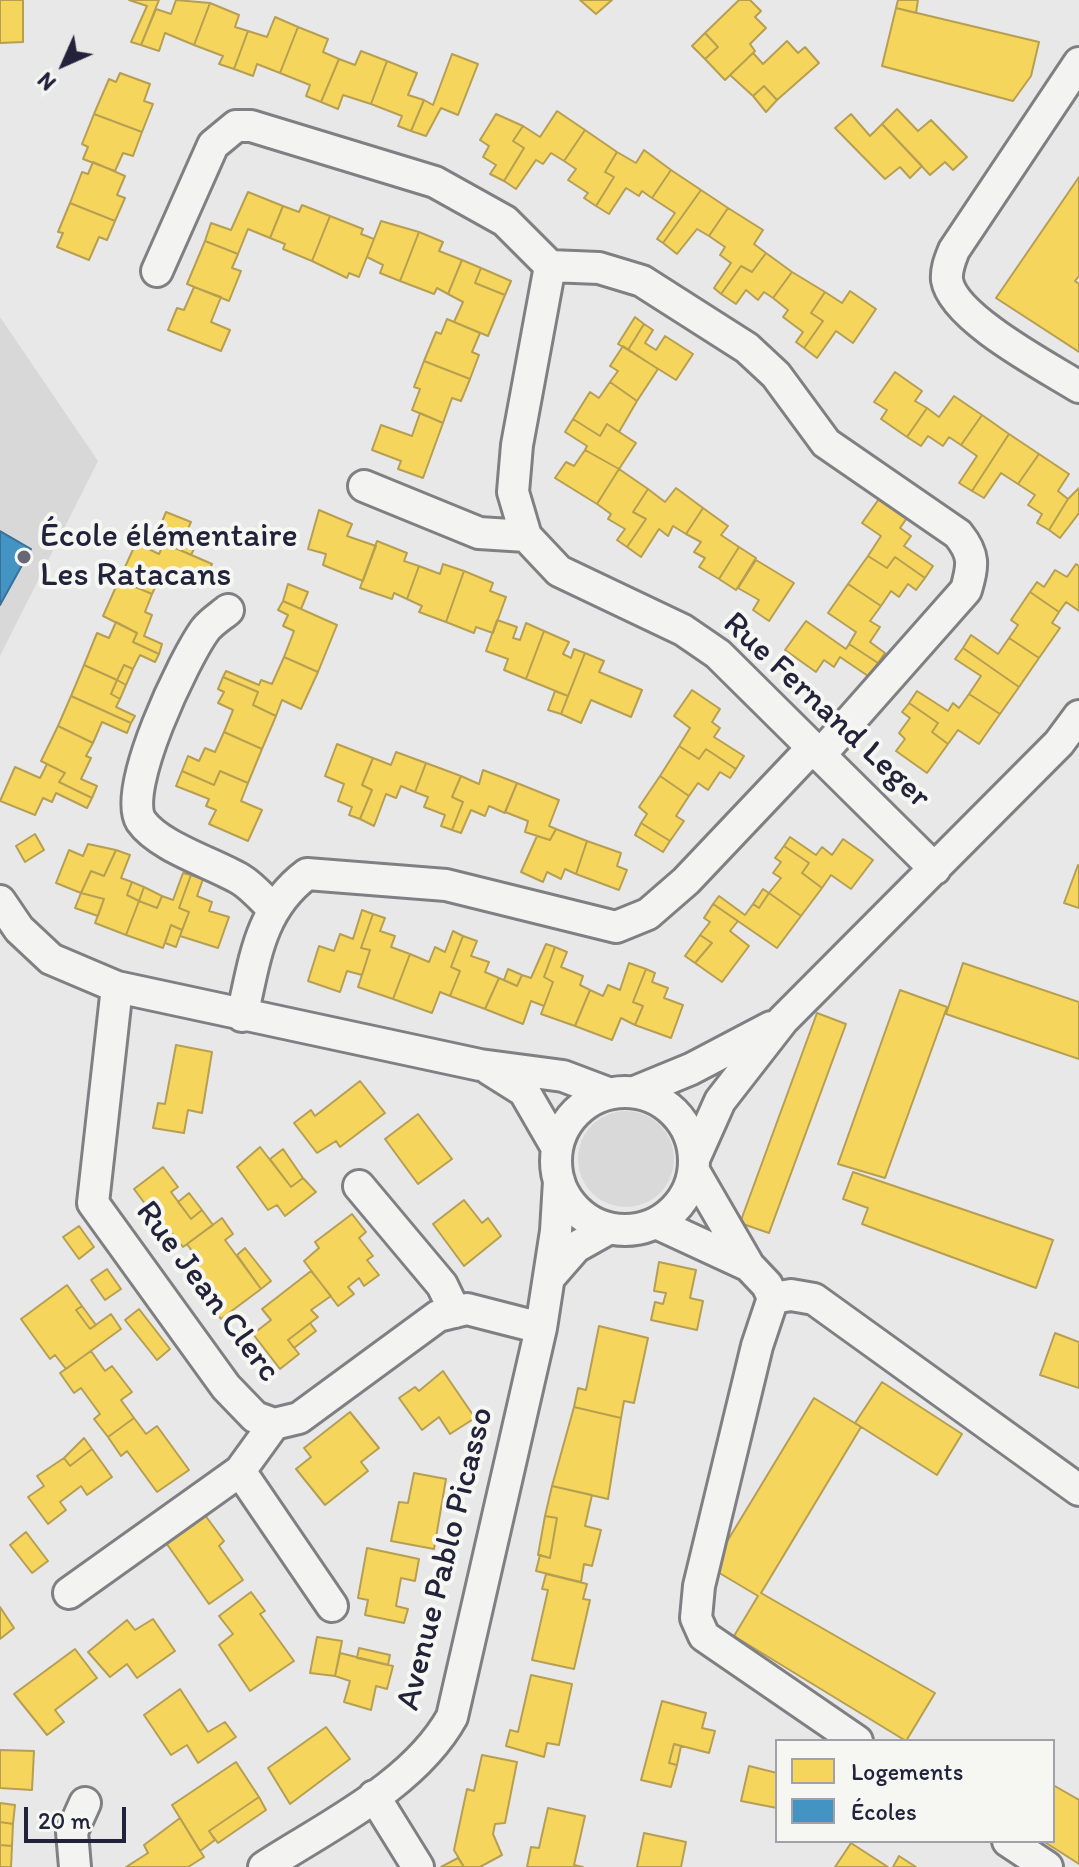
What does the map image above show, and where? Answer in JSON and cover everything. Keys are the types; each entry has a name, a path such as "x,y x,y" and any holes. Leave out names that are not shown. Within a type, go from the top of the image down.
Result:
{"street":[{"path":"1079,63 954,250 947,270 947,283 976,320 1079,387"},
{"path":"157,271 213,145 236,126 251,126 435,182 505,221 550,266 599,268 642,281 747,348 776,375 826,443 958,534 970,549 971,570 966,590 817,751 686,881 648,914 616,927 446,885 307,874 288,888 272,908 242,1016"},
{"name":"Rue Fernand Leger","path":"550,266 517,445 513,492 526,536 559,571 600,594 683,630 718,654 935,869"},
{"path":"364,486 479,533 526,536"},
{"path":"228,610 207,627 187,658 139,775 134,803 141,821 157,837 244,881 272,908"},
{"path":"480,1065 524,1091 557,1148 559,1181 577,1211 608,1229 624,1231 656,1223 681,1202 720,1101 783,1020 935,869 1069,750 1079,716"},
{"path":"0,901 19,929 51,959 117,987 480,1065 563,1076 622,1093 653,1098 676,1114 691,1138 694,1164 749,1266 767,1285 773,1298 757,1346 699,1586 696,1618 704,1636 854,1739"},
{"name":"Rue Jean Clerc","path":"117,987 93,1203 226,1387 255,1417 274,1424 299,1418 401,1341 438,1316 455,1312"},
{"path":"557,1148 574,1113 590,1101 691,1069 783,1020"},
{"name":"Avenue Pablo Picasso","path":"264,1867 374,1796 425,1756 452,1717 541,1328 559,1181"},
{"path":"359,1186 442,1285 455,1312 467,1309 541,1328"},
{"path":"656,1223 749,1266"},
{"path":"549,1278 576,1247 608,1229"},
{"path":"773,1298 791,1295 814,1299 1079,1490"},
{"path":"69,1593 240,1471 274,1424"},
{"path":"240,1471 332,1606"},
{"path":"374,1796 418,1867"},
{"path":"75,1867 72,1832 85,1803"},
{"path":"1011,1843 1047,1867"}],"shaded area":[{"name":"École élémentaire Les Ratacans","path":"0,317 98,461 0,656"},
{"path":"626,1111 644,1114 660,1125 671,1141 674,1159 671,1177 660,1193 644,1204 626,1207 608,1204 592,1193 581,1177 578,1159 581,1141 592,1125 608,1114"}],"building: Logements":[{"path":"0,0 23,0 23,42 0,43"},
{"path":"129,0 159,0 141,45 131,42 147,6"},
{"path":"176,0 210,3 194,45 165,33 159,51 141,45 156,9 171,14"},
{"path":"580,0 612,0 596,14"},
{"path":"739,0 750,0 761,11 755,17 766,28 750,44 755,51 725,80 705,59 718,47 705,33"},
{"path":"898,0 918,0 916,13 896,8"},
{"path":"210,3 239,15 235,27 248,31 234,69 219,64 223,56 194,45"},
{"path":"896,8 1039,42 1031,76 1013,101 882,66"},
{"path":"275,17 298,27 280,73 257,64 253,76 234,69 248,31 267,37"},
{"path":"298,27 328,39 323,52 339,59 321,102 306,96 310,85 280,73"},
{"path":"705,33 718,47 705,59 692,46"},
{"path":"787,41 798,53 805,47 819,63 777,100 764,86 753,96 730,75 753,53 763,64"},
{"path":"361,51 387,61 371,104 343,95 338,109 321,102 339,59 355,65"},
{"path":"452,54 478,64 458,115 441,108 426,136 411,131 424,100 433,105"},
{"path":"387,61 417,73 408,95 424,100 411,131 398,126 402,116 371,104"},
{"path":"120,73 150,84 144,101 153,104 142,132 94,114 109,79 116,82"},
{"path":"764,86 777,100 766,112 753,96"},
{"path":"897,109 918,131 931,120 967,157 953,170 945,162 930,175 882,124"},
{"path":"557,111 585,130 564,161 551,153 543,164 536,160 516,189 504,181 524,148 513,141 523,126 540,137"},
{"path":"94,114 142,132 133,156 123,153 115,171 83,159 88,147 82,144"},
{"path":"496,114 523,126 513,141 524,148 504,181 490,174 496,165 483,157 489,146 480,140"},
{"path":"851,114 870,136 882,124 922,166 910,178 900,167 885,179 835,128"},
{"path":"585,130 617,152 605,172 614,177 596,206 584,198 588,193 568,180 576,169 564,161"},
{"path":"644,150 671,170 652,198 642,191 639,196 626,188 609,214 596,206 614,177 605,172 617,152 636,163"},
{"path":"93,162 125,176 117,195 125,198 115,221 70,203 82,172 88,174"},
{"path":"671,170 701,190 663,243 657,239 675,213 652,198"},
{"path":"1079,177 1079,276 1075,281 1079,284 1079,352 996,298"},
{"path":"701,190 728,208 709,236 697,229 677,254 663,243"},
{"path":"248,192 283,206 270,238 248,229 238,254 205,241 211,223 231,230"},
{"path":"70,203 115,221 107,240 99,237 89,260 57,247 63,233 58,232"},
{"path":"302,205 330,216 312,261 283,249 285,244 270,238 283,206 299,212"},
{"path":"728,208 763,230 754,244 766,253 752,272 741,266 721,294 714,288 731,263 720,255 725,247 709,236"},
{"path":"330,216 363,229 361,234 374,239 359,277 349,273 347,278 312,261"},
{"path":"381,221 419,232 400,281 380,273 383,265 367,257"},
{"path":"419,232 443,242 439,251 462,260 448,294 437,288 434,294 400,281"},
{"path":"205,241 238,254 232,268 241,271 229,301 187,284"},
{"path":"766,253 792,272 773,298 764,292 758,300 746,290 736,304 721,294 741,266 752,272"},
{"path":"462,260 481,268 475,283 505,295 488,336 454,322 463,302 448,294"},
{"path":"481,268 511,281 505,295 475,283"},
{"path":"792,272 825,292 811,313 823,321 804,348 796,342 803,332 783,317 788,310 773,298"},
{"path":"194,287 221,297 211,322 230,330 221,351 168,330 177,308 184,310"},
{"path":"850,291 876,309 853,343 836,331 817,358 804,348 823,321 811,313 825,292 842,303"},
{"path":"635,317 644,324 628,350 618,344"},
{"path":"447,319 480,333 472,352 479,355 470,379 424,361 436,332 441,334"},
{"path":"644,324 653,330 645,343 656,350 665,336 693,354 676,380 628,350"},
{"path":"623,346 658,369 637,401 610,382 618,371 610,366"},
{"path":"424,361 470,379 461,401 452,398 443,423 412,410 420,389 414,387"},
{"path":"895,372 922,391 915,401 927,408 907,437 881,419 887,410 874,402"},
{"path":"610,382 637,401 619,432 607,424 600,436 573,419 590,392 599,398"},
{"path":"954,396 982,415 961,445 949,437 943,446 928,436 921,446 907,437 927,408 939,417"},
{"path":"420,413 443,423 423,478 398,469 401,461 372,450 381,425 412,436"},
{"path":"982,415 1009,434 972,491 959,483 977,456 961,445"},
{"path":"573,419 600,436 607,424 636,443 619,469 585,450 587,446 565,432"},
{"path":"1009,434 1039,454 1018,484 1001,473 984,498 972,491"},
{"path":"585,450 619,469 597,504 555,478 566,462 574,466"},
{"path":"1039,454 1069,474 1058,491 1068,499 1049,530 1037,523 1042,514 1028,505 1035,495 1018,484"},
{"path":"619,469 648,489 633,512 646,519 627,547 617,540 625,529 608,519 611,514 597,504"},
{"path":"676,488 703,508 686,534 673,526 668,536 659,529 641,557 627,547 646,519 633,512 648,489 665,502"},
{"path":"1079,488 1079,513 1060,538 1049,530 1068,499"},
{"path":"881,496 909,515 900,528 911,536 904,546 933,566 925,578 895,557 887,568 868,556 881,536 862,523"},
{"path":"703,508 728,526 721,535 739,547 719,579 699,567 705,558 694,552 701,542 686,534"},
{"path":"319,510 352,524 347,536 376,546 363,581 323,565 326,554 308,549"},
{"path":"166,512 191,522 185,535 198,541 191,555 155,539"},
{"path":"377,541 407,553 404,561 419,566 407,599 394,593 392,599 360,588"},
{"path":"136,543 159,554 164,543 212,564 204,582 172,569 168,578 161,575 152,594 119,580"},
{"path":"739,547 756,558 736,590 719,579"},
{"path":"868,556 887,568 895,557 925,578 916,590 908,584 899,597 891,591 881,606 848,584"},
{"path":"756,560 794,583 769,621 753,610 759,600 738,588"},
{"path":"443,564 464,571 446,622 419,612 422,606 407,599 419,566 440,574"},
{"path":"1076,564 1079,566 1079,611 1066,602 1059,612 1030,592 1037,582 1044,587 1055,570 1067,577"},
{"path":"464,571 493,583 490,591 506,597 493,633 476,627 474,633 446,622"},
{"path":"119,580 152,594 145,612 152,615 144,636 162,644 159,654 133,642 137,633 103,616"},
{"path":"288,584 308,592 301,609 283,601"},
{"path":"848,584 881,606 870,621 880,627 870,642 885,653 878,663 849,644 856,632 828,613"},
{"path":"1030,592 1059,612 1052,623 1060,628 1039,658 1009,638 1018,625 1011,620"},
{"path":"283,601 337,625 318,672 284,657 294,631 283,626 288,615 278,610"},
{"path":"497,620 517,627 513,638 520,640 526,623 544,631 526,679 504,670 508,659 486,651"},
{"path":"806,621 846,649 849,644 878,663 868,676 840,657 834,667 824,660 816,672 785,650"},
{"path":"116,622 137,633 133,642 159,654 155,662 140,655 133,669 124,665 117,680 84,665 97,633 109,638"},
{"path":"544,631 569,642 563,654 571,658 574,649 585,653 568,696 526,679"},
{"path":"971,635 998,654 1009,638 1039,658 1019,687 963,648"},
{"path":"963,648 1019,687 1000,714 969,694 981,676 955,659"},
{"path":"585,653 604,661 599,672 642,690 631,717 591,700 581,723 561,714"},
{"path":"284,657 318,672 301,709 282,700 276,716 253,705 258,692 223,677 226,671 259,685 261,680 272,684"},
{"path":"84,665 117,680 111,694 120,699 116,707 135,716 131,723 71,696"},
{"path":"124,665 133,669 126,685 117,680"},
{"path":"223,677 258,692 253,705 276,716 262,749 224,732 233,710 218,703 224,692 218,689"},
{"path":"117,680 126,685 120,699 111,694"},
{"path":"692,690 720,709 712,722 720,728 714,737 744,756 736,769 706,749 699,759 679,746 690,728 674,716"},
{"path":"555,691 568,696 561,714 548,710"},
{"path":"917,691 948,711 953,703 959,708 969,694 1000,714 979,744 958,730 948,744 932,732 938,723 909,703"},
{"path":"71,696 131,723 127,733 102,722 93,743 58,726"},
{"path":"909,703 938,723 932,732 948,744 927,773 896,751 905,739 899,733 910,718 902,712"},
{"path":"58,726 93,743 86,756 91,758 81,779 97,786 92,798 59,782 65,773 41,761"},
{"path":"224,732 262,749 248,783 220,771 214,785 182,771 188,756 199,761 205,748 215,752"},
{"path":"337,744 373,758 362,785 372,790 360,819 349,815 352,807 338,801 344,784 325,776"},
{"path":"679,746 699,759 706,749 736,769 730,778 720,772 708,790 698,783 689,796 660,776"},
{"path":"396,752 426,763 415,792 401,786 396,798 386,794 374,826 360,819 372,790 362,785 373,758 391,765"},
{"path":"426,763 461,776 452,797 463,802 452,830 441,826 445,815 424,807 428,797 415,792"},
{"path":"47,764 65,773 59,782 92,798 87,808 56,793 52,802 43,798 35,815 0,801 15,767 40,778"},
{"path":"483,770 517,783 505,813 489,806 485,816 471,810 461,833 452,830 463,802 452,797 461,776 479,784"},
{"path":"182,771 214,785 220,771 248,783 241,801 262,810 248,841 209,824 216,810 206,806 209,799 176,786"},
{"path":"660,776 689,796 676,816 684,821 670,841 641,823 647,814 639,807"},
{"path":"517,783 559,800 549,826 556,829 550,840 525,832 528,821 505,812"},
{"path":"641,823 670,841 663,852 635,835"},
{"path":"556,829 587,841 576,874 565,869 561,879 547,872 543,882 521,872 537,836 550,840"},
{"path":"35,834 44,850 25,862 16,846"},
{"path":"790,837 816,855 822,847 832,855 843,839 873,860 851,889 831,875 822,888 802,873 809,863 784,846"},
{"path":"587,841 621,853 617,866 627,870 619,890 576,874"},
{"path":"88,844 116,850 104,876 91,871 81,893 56,883 69,850 83,856"},
{"path":"784,846 809,863 802,873 822,888 801,916 769,893 781,878 773,873 781,862 775,858"},
{"path":"116,850 130,855 121,878 132,882 127,895 139,901 126,935 95,923 104,899 81,893 91,871 104,876"},
{"path":"1079,866 1079,908 1064,903"},
{"path":"183,873 191,875 179,908 189,912 182,930 171,925 163,948 126,935 139,901 157,908 162,896 173,900"},
{"path":"191,875 203,879 197,896 212,902 209,911 229,917 218,948 180,936 189,912 179,908"},
{"path":"132,882 144,887 139,901 127,895"},
{"path":"144,887 162,896 157,908 139,901"},
{"path":"763,889 769,893 759,908 753,904"},
{"path":"81,893 104,899 98,916 75,908"},
{"path":"769,893 801,916 777,948 713,904 719,896 745,915 753,904 759,908"},
{"path":"713,904 738,921 730,931 749,946 722,982 695,963 712,943 700,935 710,922 704,918"},
{"path":"362,910 373,914 361,948 370,950 362,975 347,971 340,992 308,981 319,946 334,951 340,934 353,939"},
{"path":"373,914 385,918 380,931 395,936 391,947 410,954 393,999 358,987 370,950 361,948"},
{"path":"171,925 182,930 176,947 165,943"},
{"path":"453,931 463,936 451,967 460,971 450,996 440,992 432,1013 393,999 410,954 429,962 435,947 445,952"},
{"path":"700,935 712,943 695,963 685,956"},
{"path":"463,936 477,941 471,956 489,962 485,972 499,978 485,1009 450,996 460,971 451,967"},
{"path":"546,944 555,947 544,977 553,982 544,1006 531,1001 523,1024 485,1009 499,978 517,986 522,975 531,978"},
{"path":"555,947 567,952 561,967 583,976 580,985 590,990 575,1026 541,1014 553,982 544,977"},
{"path":"629,963 646,969 633,1002 643,1006 635,1025 621,1018 612,1040 575,1026 590,990 603,996 608,985 620,990"},
{"path":"963,963 1079,1002 1079,1059 946,1014"},
{"path":"508,969 522,975 517,986 504,980"},
{"path":"646,969 655,973 652,982 668,988 664,998 683,1005 671,1038 635,1025 643,1006 633,1002"},
{"path":"900,990 947,1007 885,1178 838,1164"},
{"path":"817,1013 846,1024 769,1233 740,1223"},
{"path":"176,1045 212,1052 202,1113 188,1110 184,1133 153,1128 158,1103 165,1104"},
{"path":"360,1081 385,1113 340,1147 336,1141 317,1153 294,1123 311,1110 315,1116"},
{"path":"418,1114 452,1159 418,1184 385,1139"},
{"path":"260,1147 291,1187 303,1178 316,1192 285,1216 277,1205 268,1210 237,1167"},
{"path":"283,1149 303,1178 291,1187 270,1159"},
{"path":"163,1167 178,1187 171,1192 191,1219 202,1210 213,1225 183,1247 173,1234 169,1236 134,1189"},
{"path":"853,1172 1053,1240 1036,1288 862,1224 868,1208 843,1199"},
{"path":"189,1193 202,1210 191,1219 178,1202"},
{"path":"464,1200 482,1223 488,1218 501,1236 464,1266 433,1224"},
{"path":"352,1214 366,1232 359,1238 373,1256 367,1260 379,1275 364,1286 359,1278 348,1287 354,1294 338,1306 304,1261 319,1248 315,1242"},
{"path":"222,1218 233,1234 225,1240 261,1289 221,1319 183,1268 197,1258 187,1244"},
{"path":"79,1226 94,1247 79,1259 63,1237"},
{"path":"245,1248 271,1281 261,1289 237,1255"},
{"path":"659,1262 696,1270 690,1298 703,1301 697,1330 651,1320 655,1302 663,1304 666,1293 654,1291"},
{"path":"107,1269 121,1289 105,1300 91,1280"},
{"path":"311,1271 331,1296 311,1310 318,1317 288,1340 299,1354 280,1369 253,1334 271,1320 262,1309"},
{"path":"67,1285 82,1306 76,1310 90,1329 111,1314 121,1329 66,1369 55,1355 50,1359 21,1319"},
{"path":"82,1306 96,1325 90,1329 76,1310"},
{"path":"139,1309 170,1349 157,1360 125,1320"},
{"path":"310,1323 316,1331 294,1348 288,1340"},
{"path":"599,1326 648,1338 634,1403 624,1401 621,1418 574,1407 578,1388 586,1390"},
{"path":"1055,1333 1079,1342 1079,1388 1040,1375"},
{"path":"91,1351 105,1371 112,1366 132,1392 121,1400 134,1418 108,1437 94,1419 100,1414 81,1388 74,1393 60,1373"},
{"path":"443,1371 475,1418 450,1434 439,1417 422,1430 399,1398 415,1387 419,1391"},
{"path":"882,1382 962,1434 937,1475 855,1423"},
{"path":"814,1398 861,1427 761,1593 935,1693 907,1739 734,1636 758,1596 711,1568"},
{"path":"574,1407 621,1418 608,1499 552,1486"},
{"path":"350,1412 379,1448 361,1462 368,1471 325,1505 296,1469 311,1457 304,1448"},
{"path":"134,1418 146,1434 157,1426 189,1470 157,1492 127,1451 121,1456 108,1437"},
{"path":"84,1438 92,1449 70,1466 64,1458"},
{"path":"92,1449 112,1477 87,1495 81,1486 60,1502 66,1510 48,1524 28,1497 44,1486 37,1476 64,1458 70,1466"},
{"path":"414,1473 446,1479 434,1549 391,1541 399,1502 408,1503"},
{"path":"552,1486 592,1495 585,1526 601,1530 592,1566 584,1564 581,1582 536,1571 540,1555 550,1558 557,1518 545,1516"},
{"path":"202,1511 224,1541 219,1546 243,1580 209,1604 164,1540"},
{"path":"545,1516 557,1518 550,1558 538,1555"},
{"path":"26,1532 48,1561 32,1573 10,1545"},
{"path":"367,1548 419,1559 415,1581 401,1578 396,1606 408,1609 404,1623 365,1615 368,1600 358,1598"},
{"path":"546,1574 587,1584 583,1599 590,1600 574,1669 532,1660 548,1590 542,1589"},
{"path":"251,1592 265,1611 260,1614 294,1661 250,1691 219,1645 233,1634 219,1616"},
{"path":"0,1607 14,1628 0,1639"},
{"path":"153,1619 175,1651 137,1678 127,1664 110,1677 88,1652 127,1620 135,1630"},
{"path":"317,1637 342,1641 335,1676 310,1673"},
{"path":"359,1648 390,1655 388,1665 357,1658"},
{"path":"75,1649 97,1678 55,1710 64,1722 47,1735 14,1694"},
{"path":"340,1653 393,1666 387,1689 376,1686 371,1710 344,1702 350,1681 335,1676"},
{"path":"531,1675 572,1684 559,1745 547,1743 544,1757 506,1746 510,1730 518,1732"},
{"path":"180,1689 208,1732 225,1722 236,1737 198,1763 187,1745 171,1755 144,1715"},
{"path":"662,1701 706,1713 702,1728 715,1731 709,1753 674,1744 669,1763 677,1765 671,1787 641,1780"},
{"path":"326,1727 350,1759 290,1804 268,1768"},
{"path":"674,1744 681,1746 677,1765 669,1763"},
{"path":"0,1750 34,1751 32,1790 0,1788"},
{"path":"482,1755 517,1762 505,1823 495,1824 493,1834 502,1855 480,1867 464,1867 454,1850 467,1789 474,1791"},
{"path":"236,1762 259,1797 209,1831 215,1840 200,1851 172,1805"},
{"path":"749,1766 775,1772 775,1808 741,1801"},
{"path":"1055,1786 1079,1800 1079,1864 1046,1843 1055,1843"},
{"path":"259,1797 266,1810 218,1843 209,1831"},
{"path":"0,1803 15,1805 13,1824 0,1822"},
{"path":"548,1808 585,1816 574,1865 583,1867 527,1867 531,1847 539,1848"},
{"path":"180,1818 204,1857 188,1867 126,1867 148,1853 144,1845"},
{"path":"0,1822 13,1824 12,1846 0,1845"},
{"path":"644,1833 686,1842 681,1867 637,1867"},
{"path":"851,1843 888,1867 835,1867"},
{"path":"0,1845 12,1846 11,1867 0,1867"},
{"path":"899,1856 916,1867 893,1867"},
{"path":"458,1858 464,1867 441,1867"}],"building: Écoles":[{"path":"0,531 31,549 0,605"}],"place":[{"name":"École élémentaire Les Ratacans","path":"24,557"}]}
